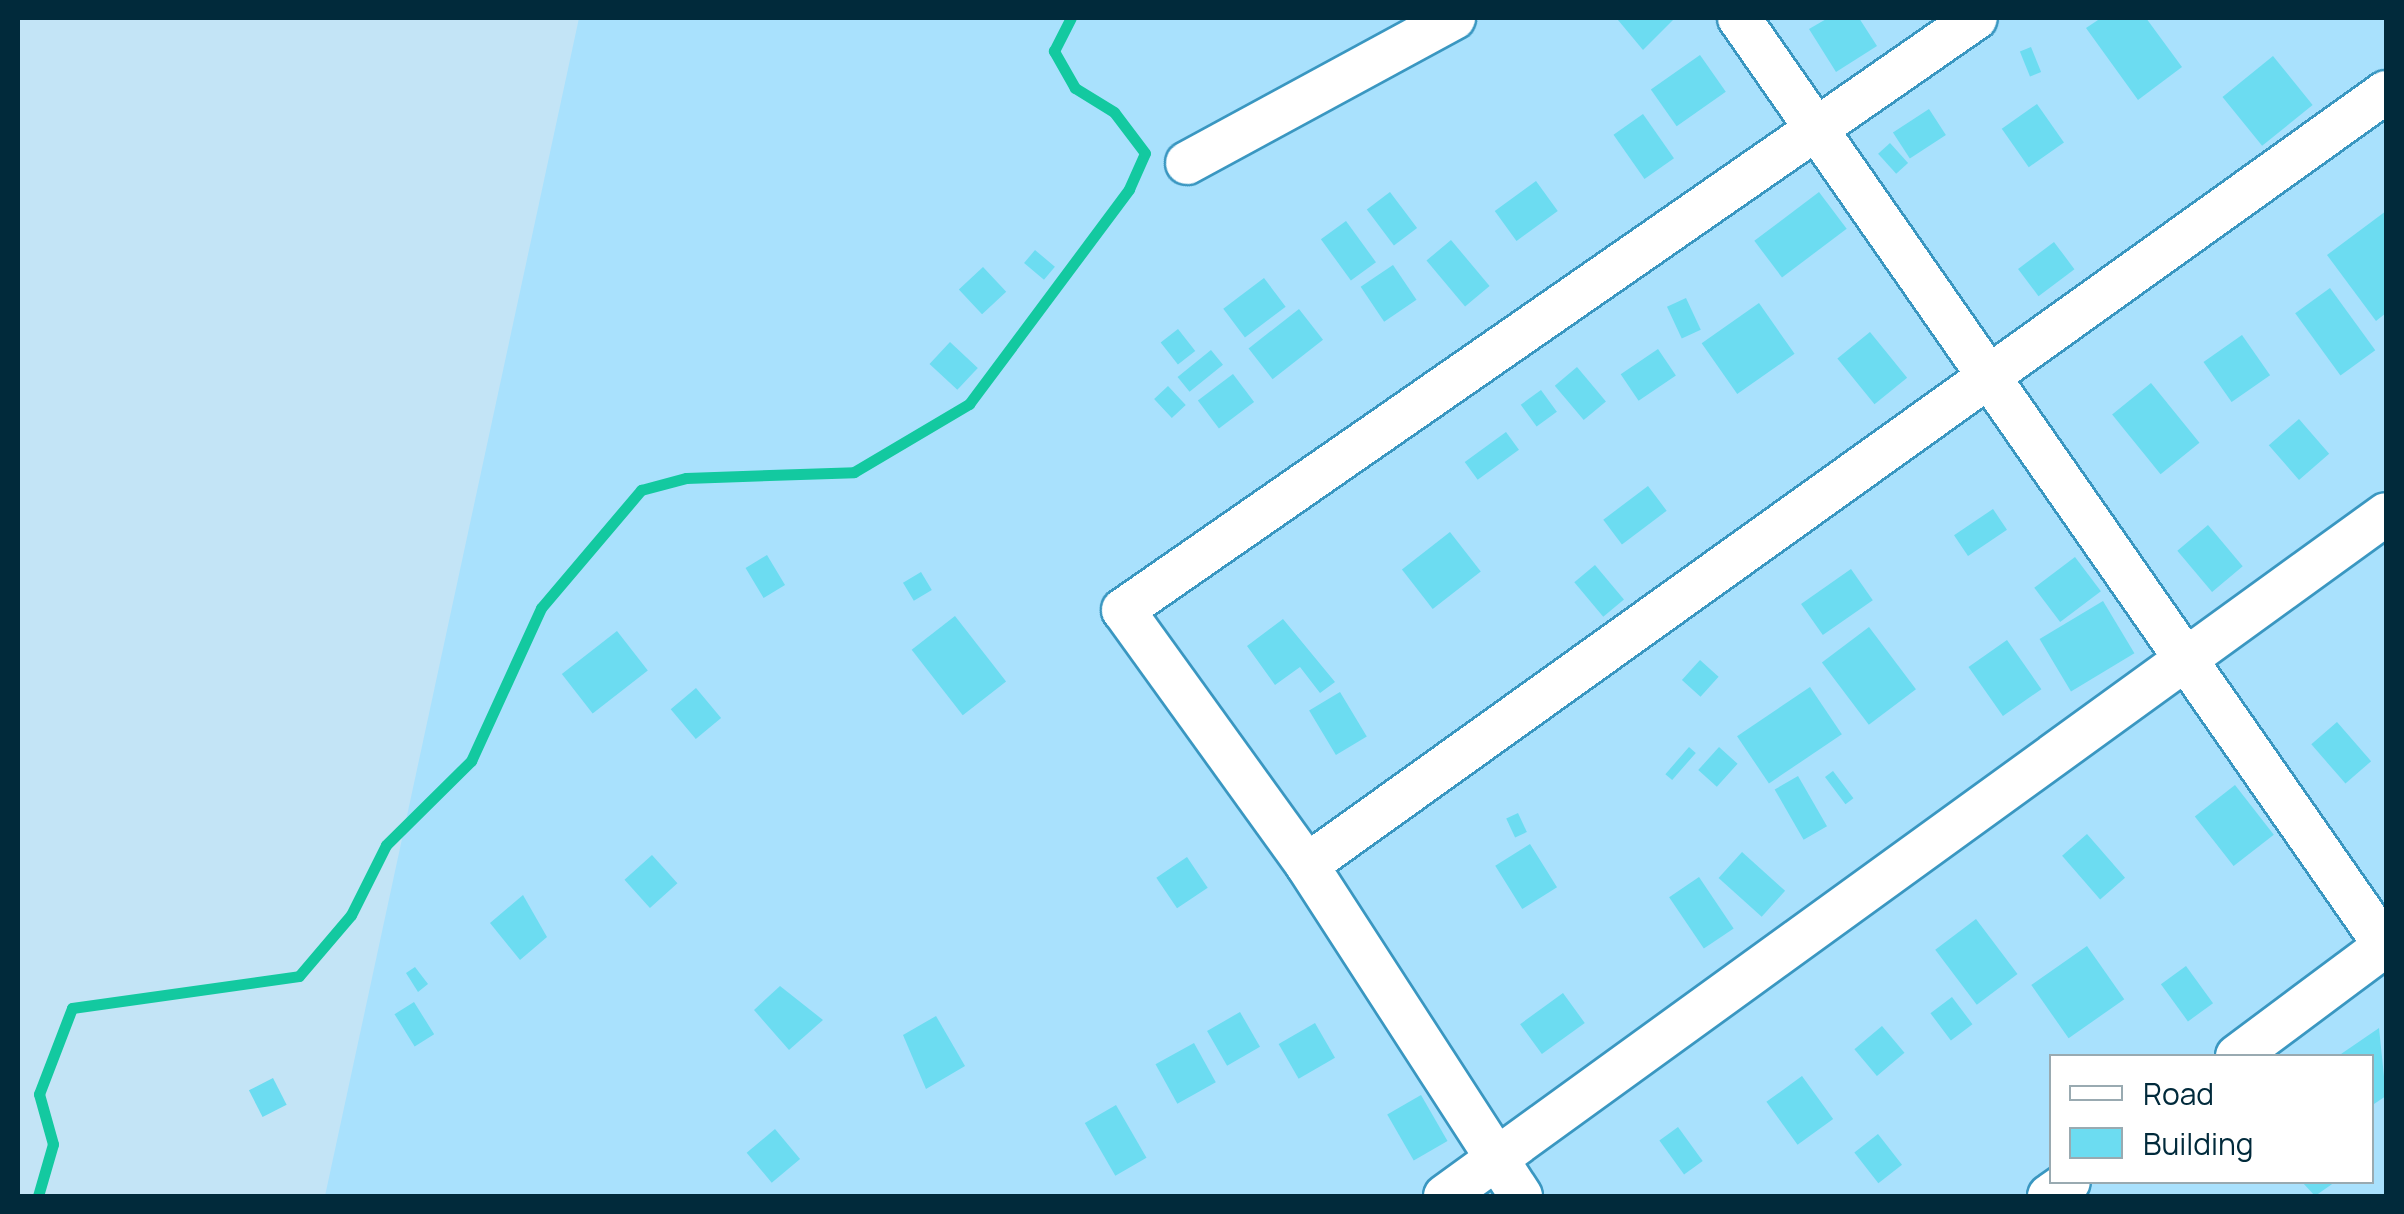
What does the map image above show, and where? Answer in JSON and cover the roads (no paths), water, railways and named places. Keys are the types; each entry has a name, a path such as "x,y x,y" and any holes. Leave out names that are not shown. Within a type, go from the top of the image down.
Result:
{"street":[{"path":"1188,162 1454,18"},
{"path":"1739,18 2386,946 2240,1054"},
{"path":"1521,1196 1307,865 1123,610 1976,18"},
{"path":"1307,865 1986,372 2386,92"},
{"path":"1445,1196 2386,514"}],"waterway":[{"path":"38,1196 53,1144 39,1094 72,1008 299,976 351,915 386,845 471,761 541,608 641,490 686,478 854,472 969,404 1129,189 1145,153 1114,112 1075,88 1054,51 1071,18"}]}
